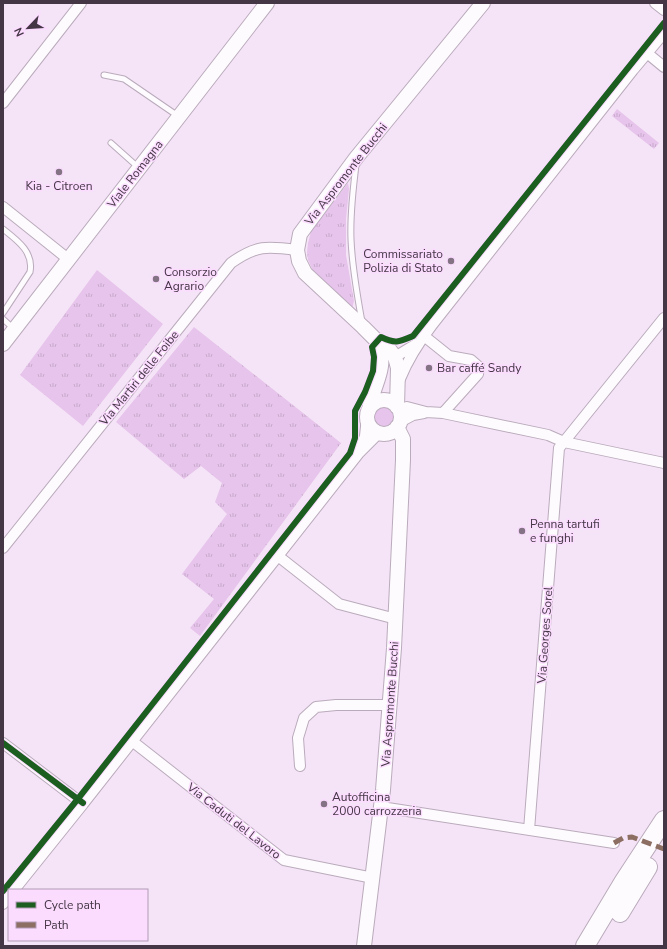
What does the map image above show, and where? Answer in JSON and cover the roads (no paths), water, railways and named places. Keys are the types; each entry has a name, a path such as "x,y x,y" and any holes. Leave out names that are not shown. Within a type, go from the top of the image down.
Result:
{"highway":[{"path":"585,946 624,881 664,820"},
{"path":"599,946 664,842"}],"street":[{"path":"3,103 81,3"},
{"name":"Viale Romagna","path":"3,344 267,3"},
{"name":"Via Aspromonte Bucchi","path":"297,250 300,234 356,158 483,3"},
{"path":"655,3 664,10"},
{"path":"398,382 407,363 422,339 664,33"},
{"path":"647,53 664,67"},
{"path":"3,208 68,259"},
{"name":"Via Martiri delle Foibe","path":"3,548 231,263 242,254 255,249 276,247 297,250"},
{"path":"297,250 299,261 305,273 388,350 407,350 422,339"},
{"name":"Via Georges Sorel","path":"529,830 559,448 664,318"},
{"path":"422,339 449,356 471,360 480,367 478,374 442,414"},
{"path":"380,376 382,364 388,350"},
{"path":"358,453 365,436 371,396 380,376 388,350"},
{"name":"Via Aspromonte Bucchi","path":"364,946 381,807 390,705 396,619 403,460 403,439 398,416 398,368 388,350"},
{"path":"15,889 358,453 382,433 390,433 398,416 393,403 382,400 372,405 368,413 370,427 382,433 396,445 403,460"},
{"path":"398,416 426,412 442,414 548,435 564,442 663,462"},
{"path":"278,556 339,604 396,619"},
{"path":"300,766 298,738 304,718 316,707 336,705 390,705"},
{"name":"Via Caduti del Lavoro","path":"132,741 284,860 373,878"},
{"path":"3,743 83,804"},
{"path":"381,807 614,843"}],"lane":[{"path":"104,75 124,79 179,116"},
{"path":"111,143 140,168"},
{"path":"356,158 351,239 353,264 363,327"},
{"path":"3,229 19,242 26,251 30,259 31,266 30,272 3,313"},
{"path":"3,319 15,329"}],"place":[{"name":"Kia - Citroen","path":"59,172"},
{"name":"Commissariato Polizia di Stato","path":"451,261"},
{"name":"Consorzio Agrario","path":"156,279"},
{"name":"Bar caffé Sandy","path":"429,368"},
{"name":"Penna tartufi e funghi","path":"522,531"},
{"name":"Autofficina 2000 carrozzeria","path":"324,804"}]}
